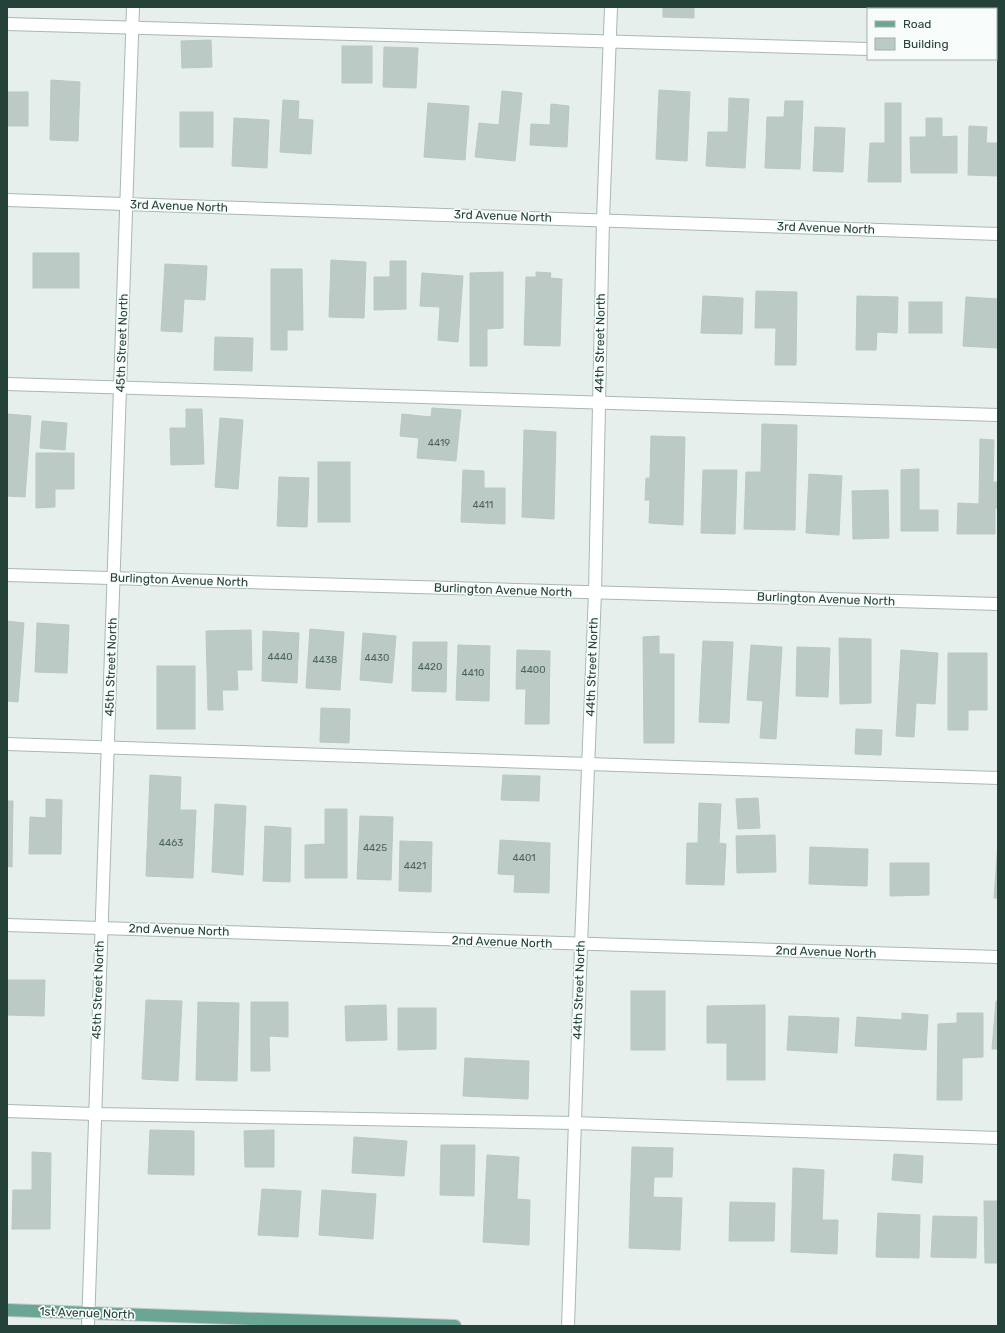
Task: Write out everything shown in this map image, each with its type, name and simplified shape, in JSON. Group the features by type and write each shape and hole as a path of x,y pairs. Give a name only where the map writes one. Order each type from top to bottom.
{"main road":[{"name":"1st Avenue North","path":"7,1310 455,1326"}],"street":[{"name":"45th Street North","path":"88,1326 100,928 121,388 133,7"},
{"name":"44th Street North","path":"568,1326 580,944 595,592 603,220 610,7"},
{"path":"7,24 867,49"},
{"name":"3rd Avenue North","path":"7,200 998,234"},
{"path":"7,384 998,415"},
{"name":"Burlington Avenue North","path":"7,575 998,604"},
{"path":"7,744 998,778"},
{"name":"2nd Avenue North","path":"7,925 998,957"},
{"path":"7,1111 575,1123 998,1138"}],"building":[{"path":"663,7 694,7 694,18 663,17"},
{"path":"211,40 212,67 182,68 181,41"},
{"path":"342,46 372,46 372,83 342,83"},
{"path":"384,47 418,48 416,88 383,87"},
{"path":"51,80 80,82 78,141 50,140"},
{"path":"659,90 690,92 687,161 656,159"},
{"path":"502,91 522,93 515,161 475,157 479,123 499,125"},
{"path":"7,92 28,92 28,126 7,126"},
{"path":"729,98 749,99 745,168 706,166 708,132 728,132"},
{"path":"283,100 299,101 298,119 313,120 311,154 280,152"},
{"path":"785,101 803,101 800,169 765,168 767,117 784,117"},
{"path":"428,103 469,106 465,160 424,157"},
{"path":"885,103 901,103 901,182 868,182 870,143 885,143"},
{"path":"551,104 569,106 567,147 530,145 531,124 550,125"},
{"path":"180,112 213,112 213,147 180,147"},
{"path":"234,118 269,120 267,168 232,166"},
{"path":"926,118 942,118 942,137 957,136 957,173 911,173 910,137 926,137"},
{"path":"969,126 987,127 986,143 998,143 998,176 968,175"},
{"path":"815,127 845,128 843,172 813,171"},
{"path":"33,253 79,253 79,288 33,288"},
{"path":"331,260 366,262 364,318 329,317"},
{"path":"390,261 406,261 406,309 374,310 374,277 390,277"},
{"path":"165,264 207,266 205,300 184,299 182,332 161,331"},
{"path":"271,269 302,269 303,330 287,330 287,350 271,350"},
{"path":"503,272 503,328 487,329 487,366 470,366 470,273"},
{"path":"536,272 551,273 550,278 562,279 560,346 524,345 526,277 536,277"},
{"path":"422,273 463,276 458,342 438,340 440,307 420,306"},
{"path":"756,291 797,292 796,365 775,365 776,328 755,328"},
{"path":"703,296 743,298 742,334 701,333"},
{"path":"857,296 898,297 897,333 877,332 876,350 856,350"},
{"path":"966,297 998,299 998,348 963,346"},
{"path":"909,302 942,302 942,333 909,333"},
{"path":"215,337 253,338 252,371 214,370"},
{"path":"432,408 461,410 456,461 417,458 419,438 400,436 402,414 431,417"},
{"path":"186,409 202,409 204,464 171,465 170,428 186,428"},
{"path":"7,414 31,416 25,497 7,496"},
{"path":"220,418 243,420 238,489 215,487"},
{"path":"42,421 67,423 65,450 40,448"},
{"path":"762,424 797,425 795,530 744,529 746,472 761,472"},
{"path":"524,430 556,432 554,519 522,517"},
{"path":"651,436 685,437 683,525 649,523 650,500 645,500 646,478 650,478"},
{"path":"980,439 994,440 993,482 998,482 998,508 995,508 995,534 957,534 958,503 979,504"},
{"path":"36,453 74,453 74,489 55,489 55,507 36,508"},
{"path":"318,462 350,462 350,522 318,522"},
{"path":"919,469 919,510 938,510 938,531 901,531 901,470"},
{"path":"463,470 484,471 484,488 505,488 505,524 461,522"},
{"path":"703,470 737,470 735,534 701,533"},
{"path":"809,474 842,476 839,535 806,533"},
{"path":"279,477 309,478 307,527 277,526"},
{"path":"888,490 889,538 853,539 852,491"},
{"path":"7,621 24,623 18,702 7,701"},
{"path":"37,623 69,625 67,673 35,672"},
{"path":"310,629 344,632 340,690 306,688"},
{"path":"251,630 252,670 237,670 238,690 222,690 223,710 208,710 206,631"},
{"path":"263,631 299,633 297,683 262,681"},
{"path":"363,633 396,636 392,683 360,680"},
{"path":"659,636 659,654 674,654 674,743 644,743 643,637"},
{"path":"839,638 871,639 871,703 840,704"},
{"path":"703,641 733,642 729,723 699,722"},
{"path":"413,642 447,642 446,692 412,691"},
{"path":"458,645 490,646 489,701 456,700"},
{"path":"751,645 782,647 776,739 760,738 763,701 747,700"},
{"path":"797,647 830,648 828,697 796,696"},
{"path":"517,650 550,651 549,724 525,724 526,689 516,689"},
{"path":"901,650 938,653 935,704 916,703 914,737 896,736"},
{"path":"948,653 987,653 987,710 968,710 968,730 948,730"},
{"path":"157,666 195,666 195,729 157,729"},
{"path":"321,708 350,709 349,743 320,742"},
{"path":"856,729 882,730 881,755 855,754"},
{"path":"150,775 181,777 180,810 196,810 193,878 146,876"},
{"path":"503,775 540,776 539,801 501,800"},
{"path":"758,798 760,828 738,829 736,799"},
{"path":"46,799 62,800 61,854 29,854 30,817 46,818"},
{"path":"7,801 13,801 12,867 7,866"},
{"path":"699,803 721,804 719,843 726,844 724,885 686,884 687,843 698,843"},
{"path":"215,804 246,806 243,875 212,872"},
{"path":"325,809 347,809 347,878 305,878 305,845 325,844"},
{"path":"360,816 393,817 391,880 357,879"},
{"path":"265,826 291,828 290,882 263,881"},
{"path":"775,835 776,872 737,873 736,836"},
{"path":"500,840 550,843 549,893 514,892 515,875 498,874"},
{"path":"400,841 432,842 431,892 399,891"},
{"path":"998,842 998,898 994,898"},
{"path":"810,847 868,849 867,886 809,884"},
{"path":"890,863 929,863 929,895 890,896"},
{"path":"7,980 45,980 44,1016 7,1015"},
{"path":"631,991 665,991 665,1050 631,1050"},
{"path":"146,1000 182,1001 178,1081 142,1079"},
{"path":"996,1001 998,1001 998,1049 992,1049"},
{"path":"198,1002 239,1003 237,1081 196,1080"},
{"path":"251,1002 288,1002 288,1037 269,1036 270,1071 251,1071"},
{"path":"386,1005 387,1040 346,1041 345,1006"},
{"path":"765,1005 765,1080 727,1080 727,1043 707,1043 707,1006"},
{"path":"398,1008 436,1008 436,1049 398,1050"},
{"path":"902,1013 928,1015 926,1050 855,1046 857,1017 902,1020"},
{"path":"957,1013 983,1013 983,1057 962,1058 962,1100 937,1100 938,1024 957,1023"},
{"path":"789,1016 839,1018 837,1053 787,1050"},
{"path":"465,1058 529,1061 528,1099 463,1096"},
{"path":"150,1130 194,1131 194,1175 148,1174"},
{"path":"274,1130 274,1167 245,1167 244,1131"},
{"path":"354,1137 407,1141 404,1176 352,1173"},
{"path":"441,1145 475,1145 474,1196 440,1195"},
{"path":"632,1147 673,1148 672,1177 654,1177 653,1197 682,1198 680,1250 629,1248"},
{"path":"32,1152 51,1153 50,1229 12,1229 13,1190 32,1190"},
{"path":"894,1154 923,1156 922,1183 892,1180"},
{"path":"487,1155 519,1157 517,1199 530,1200 529,1245 483,1242"},
{"path":"793,1168 824,1170 822,1220 838,1220 837,1254 791,1252"},
{"path":"262,1189 301,1191 298,1237 258,1235"},
{"path":"322,1190 376,1194 373,1239 319,1235"},
{"path":"984,1201 998,1201 998,1263 985,1263"},
{"path":"730,1202 775,1203 774,1241 729,1241"},
{"path":"878,1213 920,1215 919,1258 876,1257"},
{"path":"933,1216 977,1217 976,1258 931,1257"}]}
